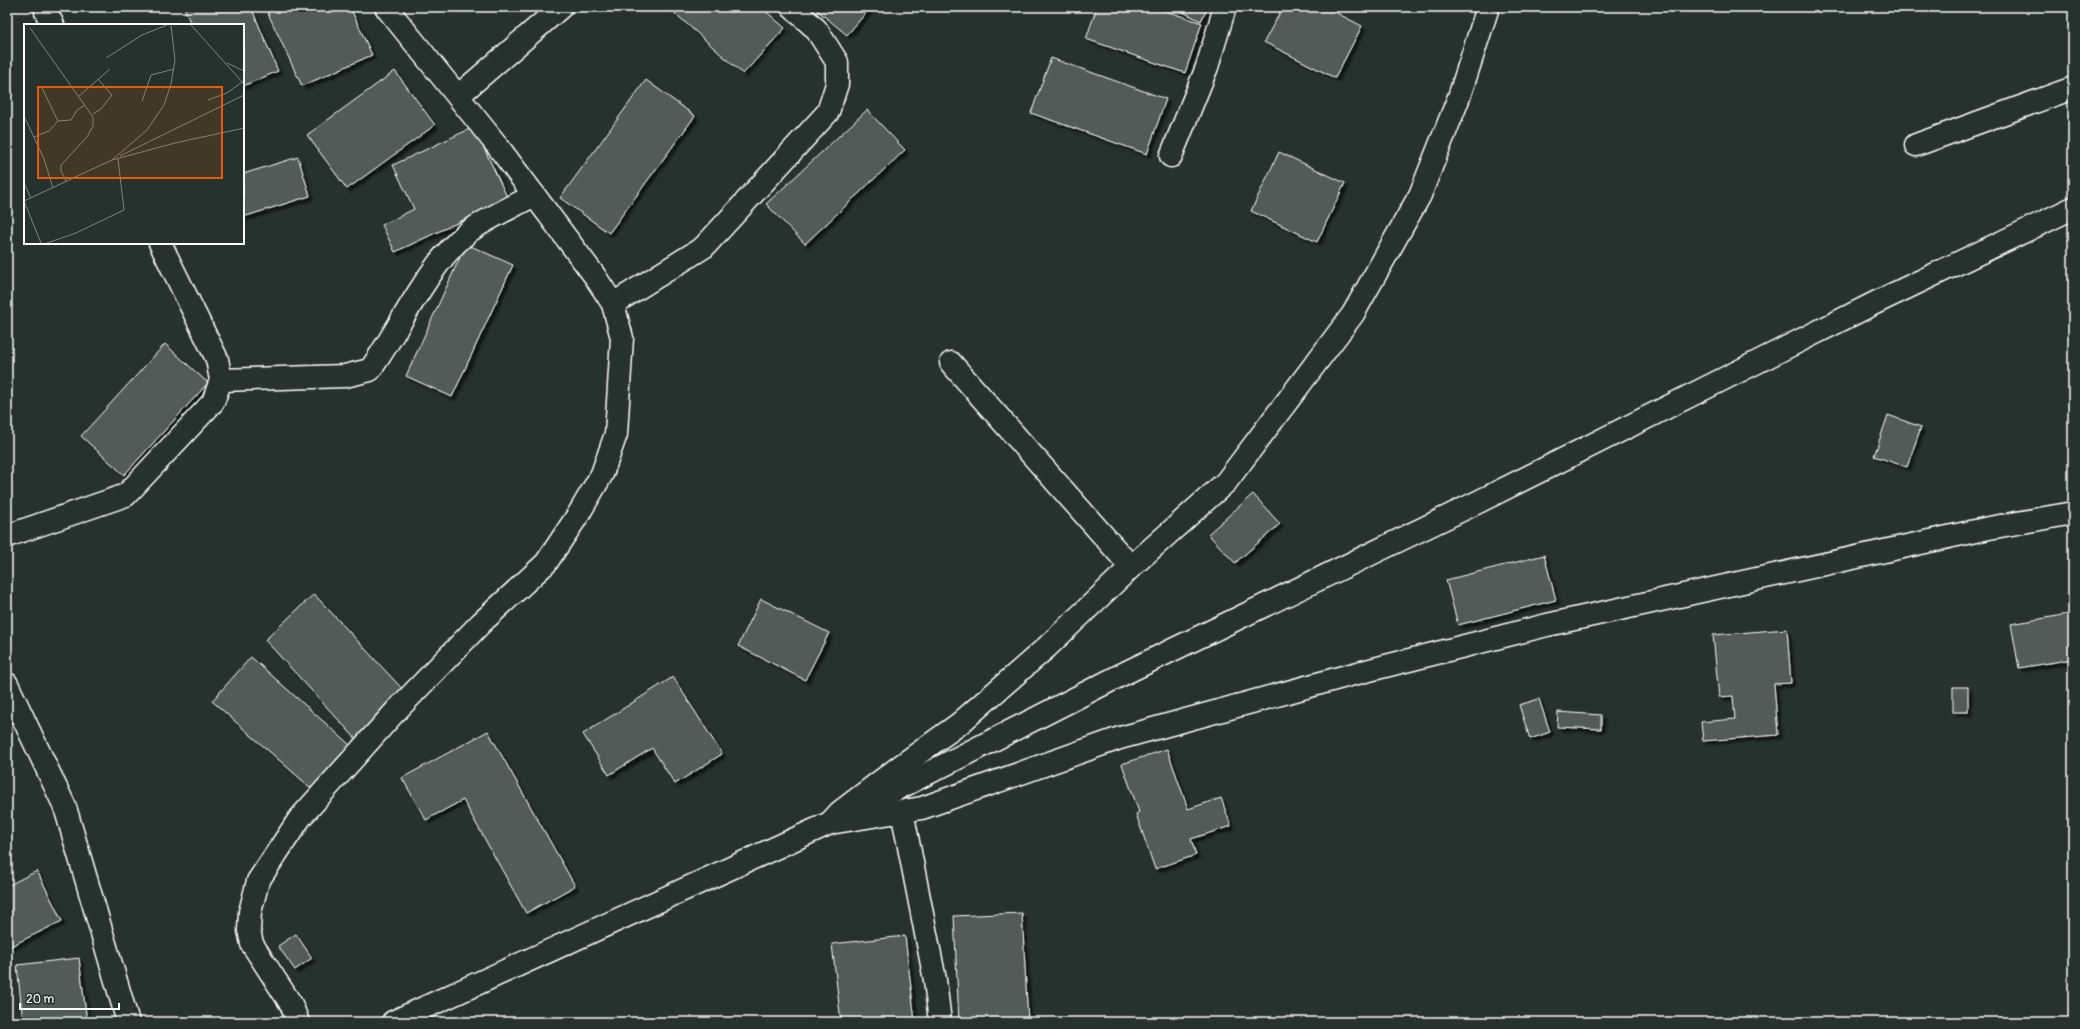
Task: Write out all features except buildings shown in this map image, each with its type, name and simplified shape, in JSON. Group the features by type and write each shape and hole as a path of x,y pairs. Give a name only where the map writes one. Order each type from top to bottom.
{"street":[{"path":"298,1022 291,1004 252,944 249,930 250,912 258,881 300,818 394,713 481,623 546,563 578,515 602,474 616,434 622,338 613,304 594,275 534,195 458,96 386,7"},
{"path":"458,96 561,7"},
{"path":"613,304 704,246 828,112 837,84 837,62 816,29 792,7"},
{"path":"1171,156 1207,67 1225,7"},
{"path":"830,823 840,812 959,724 1047,648 1131,567 1226,482 1353,314 1420,195 1459,98 1488,7"},
{"path":"1916,145 2073,88"},
{"path":"221,380 345,376 370,370 386,348 440,259 468,232 534,195"},
{"path":"392,1022 830,823 1125,673 1478,502 1877,302 2073,208"},
{"path":"7,536 126,495 213,402 221,380 217,359 160,244"},
{"path":"951,363 1131,567"},
{"path":"830,823 922,808 1120,738 1350,675 1547,626 1764,576 1989,528 2073,513"},
{"path":"7,684 65,807 128,1022"},
{"path":"902,811 935,980 940,1022"}]}
